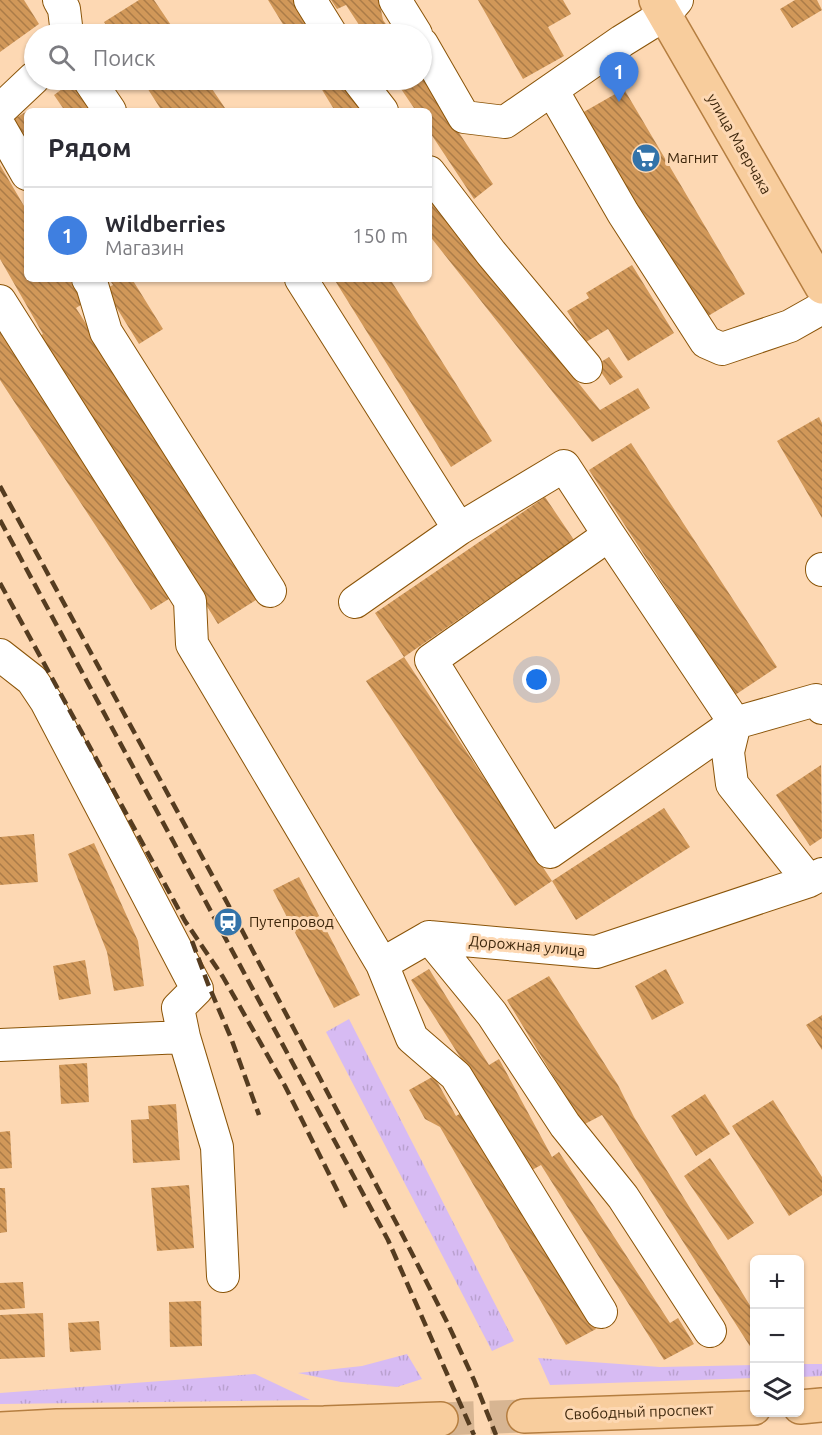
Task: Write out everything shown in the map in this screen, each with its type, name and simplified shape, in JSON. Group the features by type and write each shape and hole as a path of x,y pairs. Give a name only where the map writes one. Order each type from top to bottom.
{"main road":[{"name":"улица Маерчака","path":"666,5 822,287"},
{"path":"804,1407 822,1406"},
{"name":"Свободный проспект","path":"524,1416 750,1408"},
{"path":"0,1429 441,1419"}],"street":[{"path":"310,0 325,24"},
{"path":"395,0 410,24"},
{"path":"432,61 464,117 504,122 552,90 666,5"},
{"path":"0,110 24,87"},
{"path":"96,90 108,108"},
{"path":"366,90 380,108"},
{"path":"552,90 623,213 706,342 722,349 790,326 822,308"},
{"path":"0,127 24,169"},
{"path":"432,176 491,254 586,367"},
{"path":"90,282 106,332 270,591"},
{"path":"303,282 459,529"},
{"path":"0,301 190,601 192,644 382,964 412,1038 456,1076 601,1312"},
{"path":"355,602 459,529 564,466 735,723 728,752 732,784 815,878"},
{"path":"609,535 430,660 550,852 735,723 819,704"},
{"path":"0,655 32,680 46,701 197,989 178,1008 184,1037 217,1148 223,1276"},
{"name":"Дорожная улица","path":"429,937 596,952 815,878"},
{"path":"382,964 429,937 492,1014 565,1125 623,1197 710,1331"},
{"path":"0,1045 184,1037"}],"green space":[{"path":"349,1019 514,1341 492,1351 326,1032"},
{"path":"407,1354 422,1379 397,1387 341,1382 298,1373 362,1366"},
{"path":"538,1358 660,1367 750,1365 750,1378 550,1385"},
{"path":"804,1364 822,1364 822,1376 804,1377"},
{"path":"255,1374 310,1400 0,1404 0,1393"}],"building":[{"path":"0,0 24,0 39,24 24,24 24,35 0,52"},
{"path":"139,0 154,0 170,24 105,24 104,22"},
{"path":"268,0 295,0 310,24 283,24"},
{"path":"331,0 379,0 386,24 358,24 346,5 337,9"},
{"path":"478,0 563,0 571,14 548,27 564,56 523,79"},
{"path":"795,0 817,0 822,10 792,28 780,9"},
{"path":"624,89 745,294 703,319 582,113"},
{"path":"61,90 79,90 92,108 63,108 54,95"},
{"path":"148,90 213,90 225,108 160,108"},
{"path":"322,90 348,90 359,108 333,108"},
{"path":"402,90 431,90 493,184 474,199 432,136 432,108 414,108"},
{"path":"24,113 24,142 11,121"},
{"path":"0,165 24,206 24,282 71,282 84,303 76,308 259,598 218,624 38,337 43,334 0,259"},
{"path":"432,200 600,410 638,388 650,408 592,442 432,239"},
{"path":"632,265 674,333 628,361 608,329 586,342 567,311 589,298 586,293"},
{"path":"111,282 134,282 163,329 139,344 105,289 113,285"},
{"path":"336,282 392,282 492,441 451,467"},
{"path":"0,332 172,597 151,610 0,380"},
{"path":"609,357 623,377 610,385 596,365"},
{"path":"819,417 822,423 822,518 777,441"},
{"path":"631,443 777,667 735,695 589,470"},
{"path":"545,497 574,540 404,657 375,613"},
{"path":"404,657 552,881 515,906 366,681"},
{"path":"821,765 822,838 810,846 776,795"},
{"path":"664,808 690,847 576,920 552,881"},
{"path":"34,834 38,882 0,885 0,837"},
{"path":"94,843 138,941 144,986 114,991 107,952 68,854"},
{"path":"299,877 360,995 334,1008 273,890"},
{"path":"85,960 91,994 59,1000 53,966"},
{"path":"429,969 489,1065 499,1059 552,1157 559,1152 670,1323 678,1318 694,1344 664,1360 541,1165 532,1170 411,980"},
{"path":"666,969 684,1003 652,1020 635,986"},
{"path":"549,976 618,1085 634,1117 750,1306 750,1346 602,1115 583,1125 507,1000"},
{"path":"822,1015 822,1050 806,1025"},
{"path":"87,1063 89,1102 61,1104 59,1065"},
{"path":"434,1076 456,1116 470,1108 596,1329 566,1345 440,1127 425,1119 409,1090"},
{"path":"705,1094 730,1134 696,1156 671,1116"},
{"path":"773,1100 822,1177 822,1195 789,1216 732,1126"},
{"path":"176,1104 180,1160 133,1163 131,1120 149,1119 148,1106"},
{"path":"10,1131 12,1168 0,1169 0,1132"},
{"path":"710,1158 754,1223 728,1240 684,1176"},
{"path":"189,1185 194,1248 157,1251 151,1188"},
{"path":"0,1188 5,1188 7,1232 0,1233"},
{"path":"23,1282 25,1308 0,1310 0,1283"},
{"path":"201,1301 202,1346 170,1347 169,1302"},
{"path":"43,1313 45,1357 0,1359 0,1315"},
{"path":"99,1321 101,1350 70,1352 68,1323"}],"tunnel":[{"path":"441,1419 524,1416"}],"railway":[{"path":"0,486 236,919 400,1230 447,1322 496,1435"},
{"path":"0,520 388,1240 474,1435"},
{"path":"0,583 185,921 223,977 285,1086 348,1212"},
{"path":"192,941 259,1115"}],"place":[{"name":"Wildberries","path":"619,102"},
{"name":"Магнит","path":"646,158"},
{"name":"Путепровод","path":"228,922"}]}
